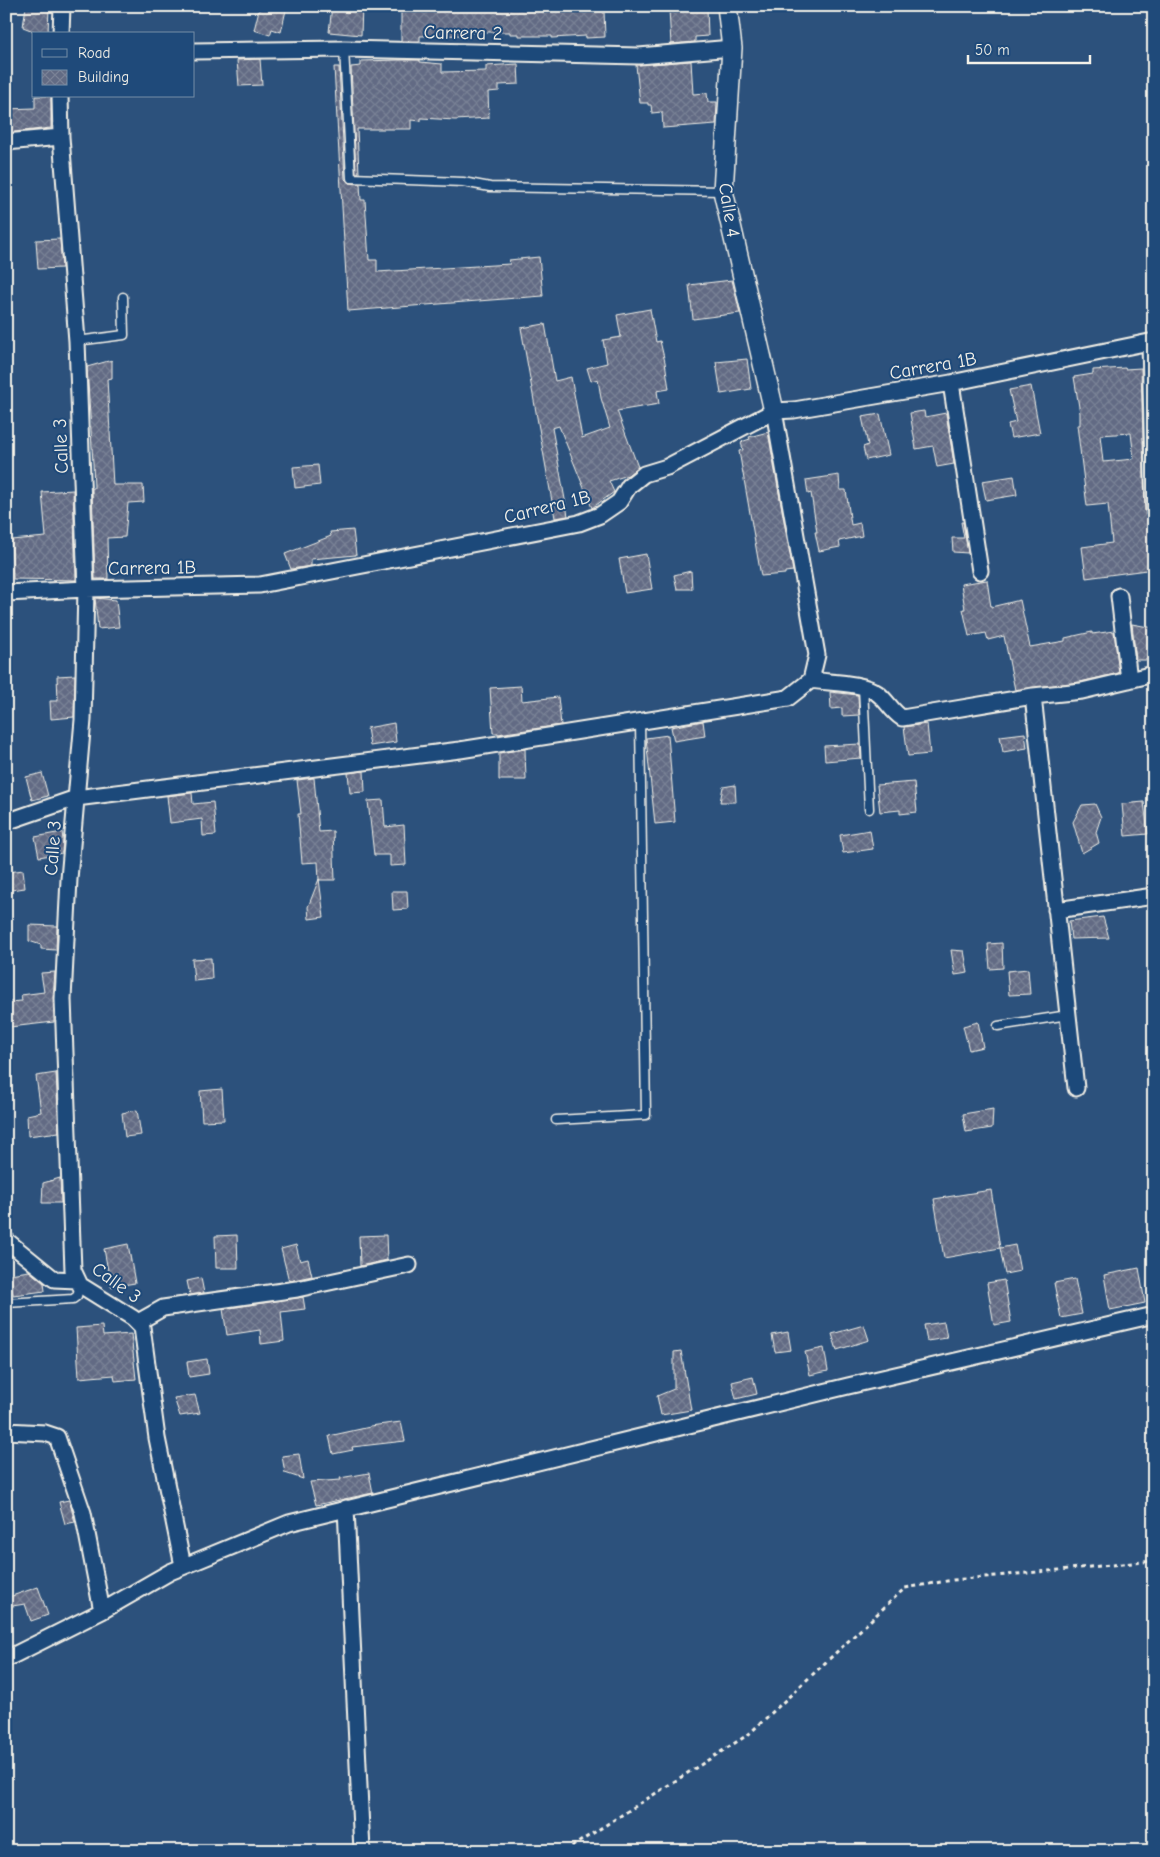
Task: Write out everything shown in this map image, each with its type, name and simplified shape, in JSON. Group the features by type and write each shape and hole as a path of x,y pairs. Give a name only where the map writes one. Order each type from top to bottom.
{"street":[{"path":"61,32 62,6"},
{"name":"Calle 4","path":"727,6 732,48 723,191 774,411"},
{"name":"Carrera 2","path":"195,51 344,49 639,56 732,48"},
{"name":"Calle 3","path":"60,98 61,137 77,340 86,588 84,720 76,798 63,999 73,1270 78,1282 138,1322 142,1327 157,1438 183,1566"},
{"path":"6,142 61,137"},
{"path":"1152,342 1154,510"},
{"name":"Carrera 1B","path":"6,593 86,588 260,585 579,522 600,515 618,502 629,486 644,474 667,467 774,411 794,410 951,383 1152,342"},
{"path":"951,383 980,571"},
{"path":"6,822 76,798 460,750 788,698 811,680 817,655 774,411"},
{"path":"1120,596 1129,680"},
{"path":"811,680 863,687 877,693 893,712 902,718 1033,696 1082,691 1154,674"},
{"path":"1033,696 1076,1088"},
{"path":"1056,910 1154,896"},
{"path":"6,1240 54,1278 78,1282"},
{"path":"138,1322 163,1308 297,1289 409,1264"},
{"path":"6,1659 183,1566 289,1523 848,1386 1154,1315"},
{"path":"6,1431 45,1433 57,1437 83,1513 102,1610"},
{"path":"346,1508 362,1851"}],"lane":[{"path":"344,49 351,178 463,182 490,187 723,191"},
{"path":"77,340 124,335 124,297"},
{"path":"863,687 869,809"},
{"path":"556,1120 646,1115 640,722"},
{"path":"998,1026 1068,1015"},
{"path":"6,1303 73,1299 77,1296 78,1282"}],"path":[{"path":"565,1851 749,1734 905,1588 953,1580 1154,1561"}],"building":[{"path":"26,6 49,6 48,32 36,32 23,27"},
{"path":"260,6 272,6 286,10 281,32 272,29 270,35 254,30"},
{"path":"332,6 362,6 361,35 329,32"},
{"path":"570,6 571,12 604,11 605,37 552,38 552,36 519,36 519,34 510,34 510,32 482,32 462,33 462,35 420,36 420,41 401,41 401,7"},
{"path":"707,7 708,36 695,37 695,42 671,44 669,9"},
{"path":"260,59 262,85 239,86 237,60"},
{"path":"420,60 420,62 442,64 442,72 486,71 486,66 518,64 519,84 499,85 499,91 488,92 489,118 455,120 421,118 421,121 411,120 411,129 357,129 359,173 356,173 351,67 361,66 361,61"},
{"path":"691,61 693,94 707,93 708,102 717,102 716,124 663,128 662,112 652,113 651,105 640,103 636,65"},
{"path":"334,67 339,67 345,179 349,183 360,184 361,200 365,200 369,260 377,260 377,272 510,264 509,260 539,257 543,296 348,311"},
{"path":"35,98 51,98 51,128 6,133 6,109 35,108"},
{"path":"60,239 62,268 38,269 36,240"},
{"path":"732,280 740,313 693,319 689,285"},
{"path":"650,309 656,342 660,341 665,362 669,389 657,391 659,404 617,411 638,467 628,475 609,481 614,492 592,508 559,426 552,428 568,516 555,518 521,328 545,324 555,381 571,377 582,438 610,428 601,398 598,379 591,381 587,368 607,363 603,340 621,337 617,315"},
{"path":"747,359 751,389 721,394 716,362"},
{"path":"112,360 112,378 107,379 113,485 143,485 144,502 128,503 125,537 107,538 108,579 95,579 92,488 94,488 87,367"},
{"path":"1141,368 1145,510 1146,515 1154,519 1154,569 1086,578 1082,547 1112,543 1108,504 1087,506 1077,425 1080,425 1080,413 1074,377 1093,374 1093,370","holes":["1131,433 1134,459 1103,462 1100,435"]},
{"path":"1031,386 1040,433 1011,438 1008,424 1016,422 1009,390"},
{"path":"924,411 925,417 946,413 954,464 937,467 933,446 916,449 910,413"},
{"path":"880,414 889,455 866,460 863,447 868,445 862,417"},
{"path":"768,432 793,571 785,572 785,574 761,576 739,451 743,450 741,442 750,439 749,437"},
{"path":"318,465 320,485 295,488 293,467"},
{"path":"839,475 840,490 846,490 851,525 860,523 862,536 839,541 840,547 819,551 811,493 808,494 806,480"},
{"path":"1014,476 1017,495 986,500 982,481"},
{"path":"73,490 76,580 13,579 11,540 46,537 42,492"},
{"path":"961,522 963,522 968,553 953,552 952,538 964,538"},
{"path":"353,530 356,555 311,559 311,566 291,569 285,554 331,536 330,532"},
{"path":"646,554 652,589 625,593 619,559"},
{"path":"691,571 692,589 677,589 674,575"},
{"path":"987,580 991,607 1020,600 1030,647 1065,641 1065,638 1092,632 1092,634 1114,631 1119,673 1080,682 1015,690 1004,636 988,640 986,633 969,636 963,609 965,609 961,584"},
{"path":"95,598 116,600 119,627 98,629"},
{"path":"1132,624 1154,628 1154,660 1136,660"},
{"path":"75,675 74,717 51,719 50,701 58,701 57,676"},
{"path":"521,686 522,701 558,697 561,725 498,734 493,733 490,688"},
{"path":"830,692 858,695 859,715 842,716 842,708 831,709"},
{"path":"703,721 705,736 674,741 671,727"},
{"path":"394,723 396,742 370,746 367,728"},
{"path":"927,724 930,754 908,756 904,727"},
{"path":"1025,733 1027,748 1003,752 1000,736"},
{"path":"668,735 675,822 655,824 646,738"},
{"path":"860,744 861,758 825,761 824,746"},
{"path":"525,749 526,780 499,780 499,753"},
{"path":"364,771 365,792 350,793 348,773"},
{"path":"42,773 48,796 32,800 26,777"},
{"path":"314,778 319,832 333,831 335,880 319,880 318,862 302,863 298,814 301,814 297,780"},
{"path":"914,782 917,812 900,814 900,810 880,812 877,785"},
{"path":"735,785 736,802 720,802 723,787"},
{"path":"192,793 193,804 213,802 216,835 203,836 202,819 170,823 167,796"},
{"path":"383,800 385,827 404,825 406,865 390,866 390,855 374,855 368,801"},
{"path":"1144,802 1148,834 1125,836 1122,804"},
{"path":"1095,804 1101,817 1096,832 1099,843 1082,853 1073,822 1082,805"},
{"path":"870,830 873,849 843,853 840,835"},
{"path":"62,832 62,853 39,857 35,837"},
{"path":"23,870 25,888 11,890 9,872"},
{"path":"319,879 324,917 309,919 308,907"},
{"path":"392,891 407,891 408,909 393,910"},
{"path":"1103,917 1109,938 1071,939 1069,921"},
{"path":"29,925 57,926 56,950 41,949 41,945 29,941"},
{"path":"1002,943 1003,968 990,969 988,944"},
{"path":"951,950 964,951 968,973 955,975"},
{"path":"211,958 212,979 194,981 192,959"},
{"path":"1028,969 1030,994 1009,995 1007,971"},
{"path":"55,972 54,1022 10,1027 7,1002 22,1001 21,995 44,992 41,973"},
{"path":"978,1022 983,1047 969,1050 963,1026"},
{"path":"56,1073 59,1132 28,1136 27,1115 41,1112 36,1076"},
{"path":"222,1089 224,1120 202,1121 200,1091"},
{"path":"993,1109 992,1128 966,1132 963,1114"},
{"path":"137,1110 141,1135 125,1137 122,1113"},
{"path":"60,1178 61,1203 42,1203 43,1183"},
{"path":"991,1190 1000,1248 944,1258 934,1199"},
{"path":"237,1235 238,1268 216,1268 215,1236"},
{"path":"386,1235 387,1260 360,1266 359,1236"},
{"path":"128,1244 135,1283 111,1287 104,1249"},
{"path":"296,1245 300,1261 308,1259 312,1276 289,1281 281,1249"},
{"path":"1015,1245 1020,1271 1005,1274 1000,1248"},
{"path":"1139,1268 1145,1303 1110,1310 1104,1275"},
{"path":"29,1271 44,1283 45,1291 13,1295 10,1274"},
{"path":"201,1278 204,1293 190,1295 187,1281"},
{"path":"1075,1279 1082,1314 1061,1318 1054,1283"},
{"path":"1004,1280 1011,1322 994,1325 987,1283"},
{"path":"303,1297 305,1309 281,1312 284,1341 261,1344 260,1330 227,1335 223,1309"},
{"path":"944,1322 947,1338 927,1341 924,1325"},
{"path":"864,1325 869,1340 837,1350 832,1334"},
{"path":"102,1326 103,1336 131,1334 136,1379 115,1381 114,1375 79,1378 76,1328"},
{"path":"788,1332 791,1350 775,1352 772,1335"},
{"path":"824,1348 828,1371 810,1375 805,1352"},
{"path":"681,1351 691,1410 661,1415 657,1396 674,1389 674,1352"},
{"path":"207,1359 209,1374 189,1377 187,1362"},
{"path":"753,1377 757,1394 736,1399 732,1382"},
{"path":"195,1395 200,1413 180,1416 174,1398"},
{"path":"401,1422 405,1441 352,1447 353,1450 333,1454 329,1436 370,1426"},
{"path":"299,1454 303,1479 285,1473 282,1456"},
{"path":"369,1473 373,1493 316,1505 310,1482 341,1480 340,1478"},
{"path":"69,1500 75,1522 65,1524 59,1502"},
{"path":"38,1587 48,1615 31,1621 25,1604 6,1607 6,1598"}]}
